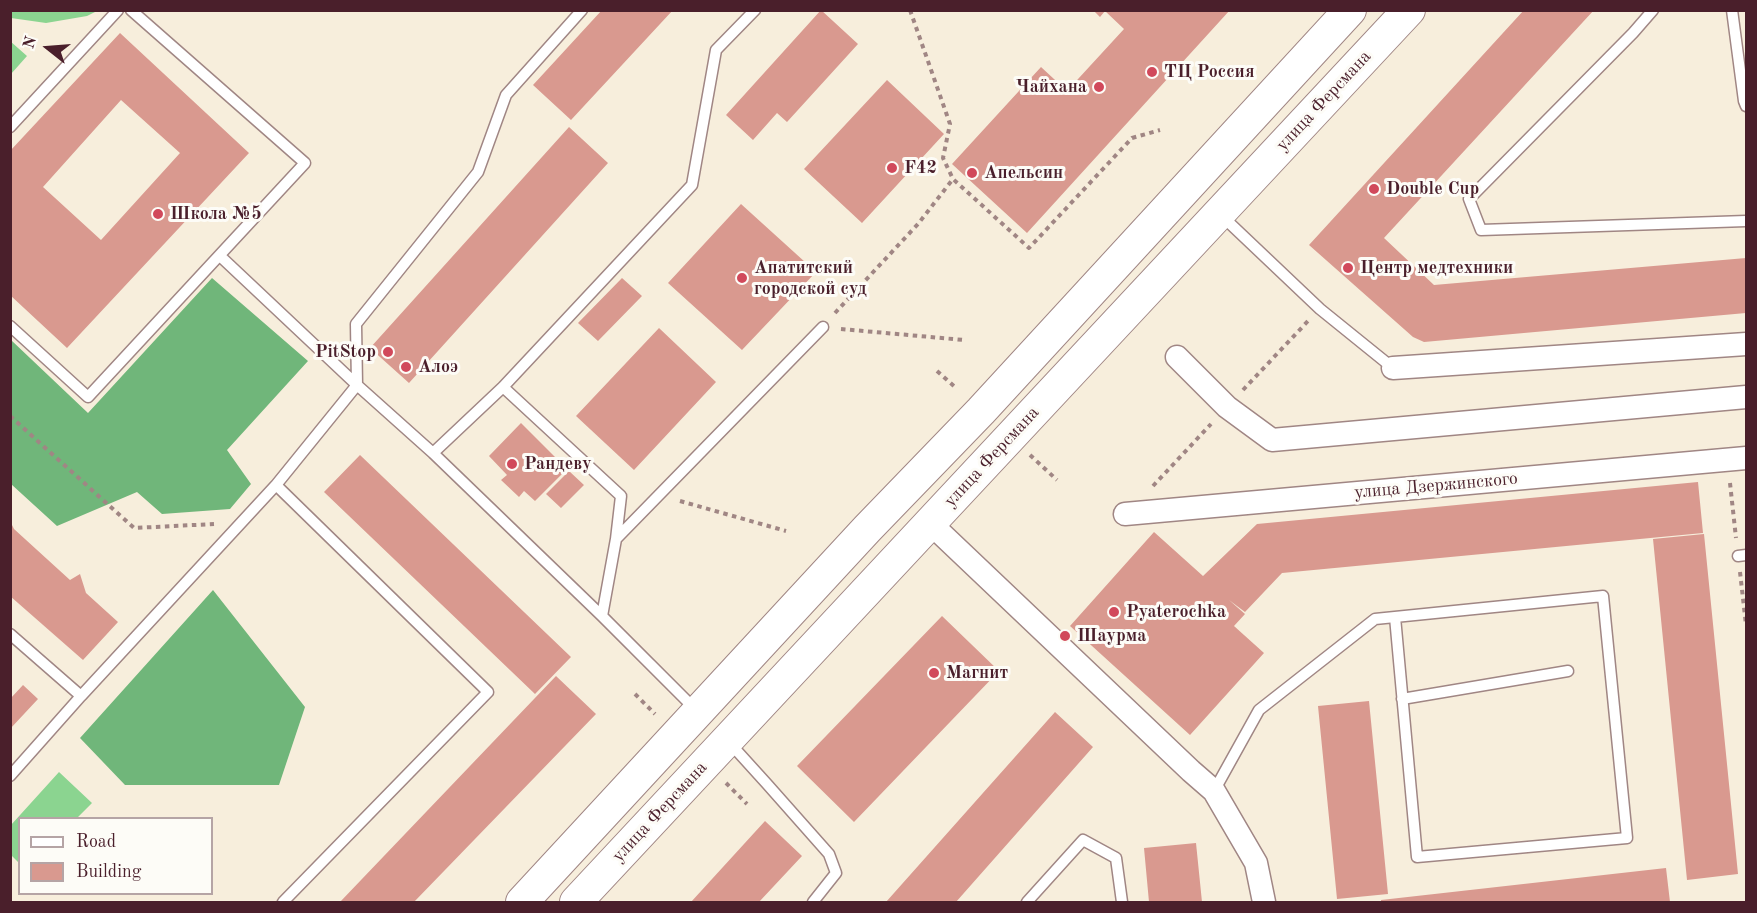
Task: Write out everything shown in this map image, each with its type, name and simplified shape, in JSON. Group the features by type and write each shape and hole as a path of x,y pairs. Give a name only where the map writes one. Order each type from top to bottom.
{"street":[{"path":"522,903 1350,10"},
{"name":"улица Ферсмана","path":"576,903 1409,10"},
{"path":"1393,368 1746,344"},
{"path":"1177,357 1227,407 1272,440 1746,397"},
{"name":"улица Дзержинского","path":"1125,514 1737,459"},
{"path":"930,523 1214,791 1256,863 1264,903"},
{"path":"699,712 727,741"}],"lane":[{"path":"10,127 118,10"},
{"path":"10,326 88,398 305,163 131,10"},
{"path":"10,776 276,485 357,386 356,324 478,172 506,95 582,10"},
{"path":"433,453 503,387 692,185 716,50 755,10"},
{"path":"1653,10 1468,199 1480,230 1746,221"},
{"path":"1732,10 1746,106"},
{"path":"1219,214 1320,309 1393,368"},
{"path":"220,256 357,386 433,453 699,712"},
{"path":"616,539 823,327"},
{"path":"503,387 621,496 602,616"},
{"path":"276,485 488,692 283,903"},
{"path":"1214,791 1259,710 1375,619 1603,596 1627,838 1418,857 1395,617"},
{"path":"10,634 81,696"},
{"path":"1402,699 1568,672"},
{"path":"727,741 829,854 836,873 813,903"},
{"path":"1027,903 1083,840 1116,858 1122,903"}],"path":[{"path":"910,10 950,124 943,158 953,179 1029,248 1132,138 1160,130"},
{"path":"823,327 918,224 953,179"},
{"path":"823,327 964,340"},
{"path":"937,371 954,386"},
{"path":"10,416 135,528 242,522"},
{"path":"1029,455 1057,480"},
{"path":"1737,459 1746,625"},
{"path":"659,495 786,531"},
{"path":"635,694 656,715"},
{"path":"726,783 747,804"}],"green space":[{"path":"10,11 97,11 87,16 46,23 11,18"},
{"path":"10,41 27,56 11,74 10,74"},
{"path":"212,278 308,361 227,450 251,484 230,509 162,514 137,492 57,526 11,484 11,340 88,413"},
{"path":"213,590 305,707 279,785 125,785 80,738"},
{"path":"59,772 92,803 78,817 18,817"},
{"path":"18,817 18,862 11,855 11,825"}],"building":[{"path":"602,10 673,10 571,120 533,85"},
{"path":"821,10 858,44 787,122 777,113 753,140 726,115"},
{"path":"1093,10 1230,10 1027,233 952,164 1041,67 1067,91 1124,29 1105,11 1100,17"},
{"path":"1524,10 1594,10 1384,238 1434,285 1746,258 1746,313 1424,342 1413,337 1309,245"},
{"name":"Школа №5","path":"120,33 249,153 67,348 10,295 10,151","holes":["121,100 180,153 101,240 43,187"]},
{"path":"887,80 944,134 862,223 804,169"},
{"path":"569,127 608,163 409,383 370,348"},
{"name":"Апатитский городской суд","path":"741,204 816,272 742,350 668,283"},
{"path":"622,278 642,296 598,341 578,323"},
{"path":"659,328 716,382 634,470 576,416"},
{"path":"521,423 567,469 535,501 524,491 519,497 501,480 507,475 489,456"},
{"path":"360,455 571,657 535,694 324,492"},
{"name":"Рандеву","path":"569,471 584,485 561,508 546,494"},
{"path":"1698,482 1703,533 1282,573 1245,612 1229,600 1245,614 1234,626 1264,653 1190,735 1070,626 1154,532 1203,576 1257,524"},
{"path":"10,521 14,529 70,580 80,574 86,593 118,622 83,660 10,596"},
{"path":"1704,534 1738,874 1687,880 1653,539"},
{"path":"942,616 999,671 854,822 797,766"},
{"path":"556,676 596,714 414,902 340,902"},
{"path":"23,685 38,699 10,729 10,699"},
{"path":"1369,701 1388,894 1337,899 1318,706"},
{"path":"1055,712 1093,747 956,902 886,902"},
{"path":"765,821 802,856 759,902 691,902"},
{"path":"1196,843 1202,902 1149,902 1144,848"},
{"path":"1666,868 1670,902 1381,902 1381,900"}],"place":[{"name":"ТЦ Россия","path":"1152,72"},
{"name":"Чайхана","path":"1099,87"},
{"name":"F42","path":"892,168"},
{"name":"Апельсин","path":"972,173"},
{"name":"Double Cup","path":"1374,189"},
{"name":"Школа №5","path":"158,214"},
{"name":"Центр медтехники","path":"1348,268"},
{"name":"Апатитский городской суд","path":"742,278"},
{"name":"PitStop","path":"388,352"},
{"name":"Алоэ","path":"406,367"},
{"name":"Рандеву","path":"512,464"},
{"name":"Pyaterochka","path":"1114,612"},
{"name":"Шаурма","path":"1065,636"},
{"name":"Магнит","path":"934,673"}]}
